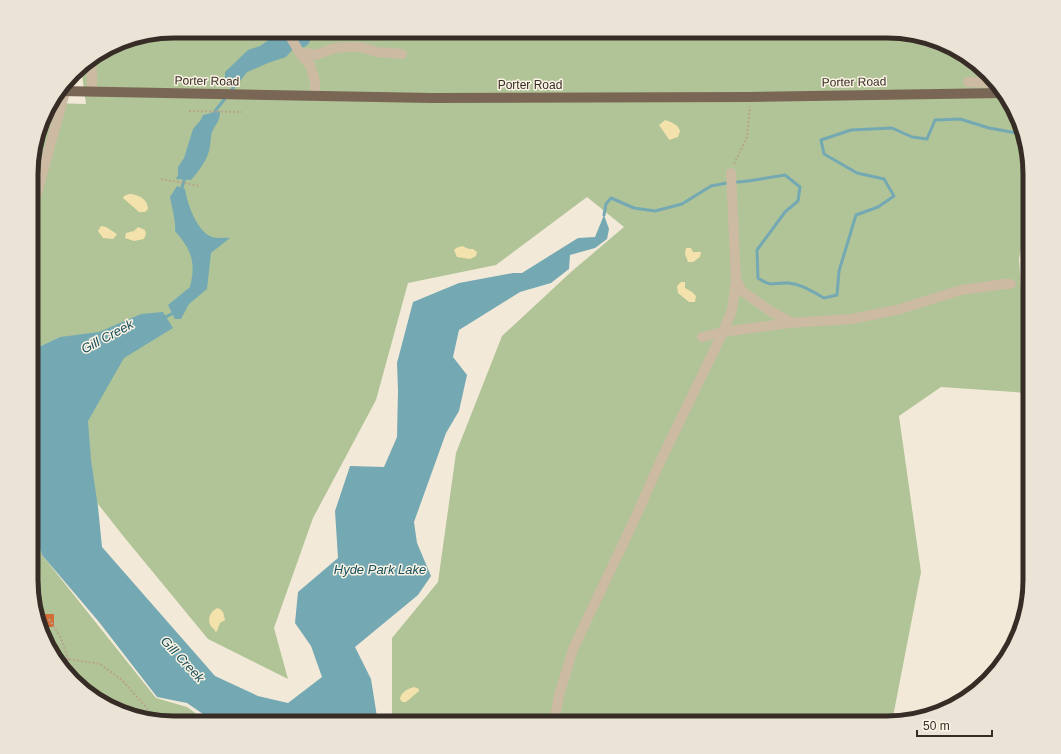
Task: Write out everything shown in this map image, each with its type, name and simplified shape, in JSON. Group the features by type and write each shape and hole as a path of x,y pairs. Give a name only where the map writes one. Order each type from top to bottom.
{"main road":[{"name":"Porter Road","path":"66,91 432,98 749,96 995,92"}],"street":[{"path":"291,38 301,55 310,65 315,81 315,96"},
{"path":"301,55 308,53 315,55 335,48 350,47 360,47 378,52 402,54"},
{"path":"91,66 92,92"},
{"path":"968,82 988,83"},
{"path":"38,187 60,101"},
{"path":"555,716 559,695 573,649 732,310 736,280 731,187 732,173"},
{"path":"736,280 742,291 770,311 787,320 789,323"},
{"path":"702,336 789,323 851,319 897,310 961,290 1012,284"}],"path":[{"path":"732,173 734,161 747,137 750,111 749,96"},
{"path":"189,111 242,112"},
{"path":"161,180 200,186"},
{"path":"49,618 61,638 68,660 67,664"},
{"path":"64,660 100,664 122,680 152,714"}],"green space":[{"path":"174,38 896,38 939,48 970,66 989,84 1000,98 1009,114 1016,130 1023,165 1023,240 1019,259 1023,319 1023,393 941,387 899,416 921,572 893,716 392,716 392,638 438,582 456,453 502,336 571,272 624,227 587,197 496,265 408,283 376,400 313,518 274,628 288,679 208,639 72,471 60,337 38,347 39,156 45,130 58,103 86,104 82,75 98,61 122,48 156,39"},
{"path":"38,541 42,555 156,698 187,707 199,716 165,716 130,709 114,702 91,688 66,663 48,632 39,598"}],"sand":[{"path":"665,120 678,127 680,131 678,137 669,140 659,125"},
{"path":"129,194 142,198 148,205 148,209 145,212 139,212 123,198"},
{"path":"101,226 106,227 117,234 113,239 103,238 98,231"},
{"path":"138,227 145,230 146,234 144,239 134,241 125,238 126,233 134,231"},
{"path":"462,246 473,249 477,252 476,256 470,259 457,257 454,250"},
{"path":"686,248 691,248 693,252 701,252 700,257 693,262 688,262 685,254"},
{"path":"681,282 685,282 685,288 696,296 695,302 689,302 678,293 677,286"},
{"path":"217,608 223,612 225,620 220,623 217,631 215,632 210,625 209,619 214,610"},
{"path":"414,687 419,689 419,691 406,702 402,702 400,699 403,693"}],"water":[{"path":"274,38 312,38 309,43 304,47 293,49 286,57 243,74 237,82 221,83 225,77 225,72 248,50 260,46"},
{"path":"220,111 219,120 212,132 209,151 203,164 191,180 176,179 178,175 178,167 184,158 193,129 203,115"},
{"path":"177,186 185,189 190,209 197,223 207,234 216,238 230,238 211,253 207,289 189,304 181,319 175,319 168,305 190,287 193,271 189,251 175,231 170,197"},
{"name":"Hyde Park Lake","path":"604,215 609,229 607,239 595,248 570,255 569,269 551,283 520,292 459,330 453,357 467,375 459,411 446,433 414,522 417,543 431,576 418,595 355,647 371,679 377,716 206,716 187,703 157,697 99,622 42,555 38,542 38,347 60,337 99,332 141,314 163,312 173,328 124,358 88,421 91,460 102,547 215,676 258,696 288,703 322,677 311,646 295,623 298,592 338,558 335,511 350,466 384,467 397,437 397,363 413,302 459,283 513,273 522,273 578,238 595,237"}],"building":[{"path":"54,614 54,627 47,627 43,615"}],"waterway":[{"name":"Gill Creek","path":"230,92 245,72"},
{"name":"Gill Creek","path":"212,115 227,96"},
{"path":"604,215 606,204 611,198 634,208 655,211 682,204 711,186 785,175 800,187 798,201 785,212 757,250 758,278 770,284 788,283 798,285 824,298 837,295 839,271 856,215 878,207 894,196 884,179 857,173 824,154 821,140 851,130 892,128 912,137 927,139 935,120 960,119 989,128 1017,133"},
{"name":"Gill Creek","path":"181,191 185,177"},
{"name":"Gill Creek","path":"164,318 175,312"}]}
